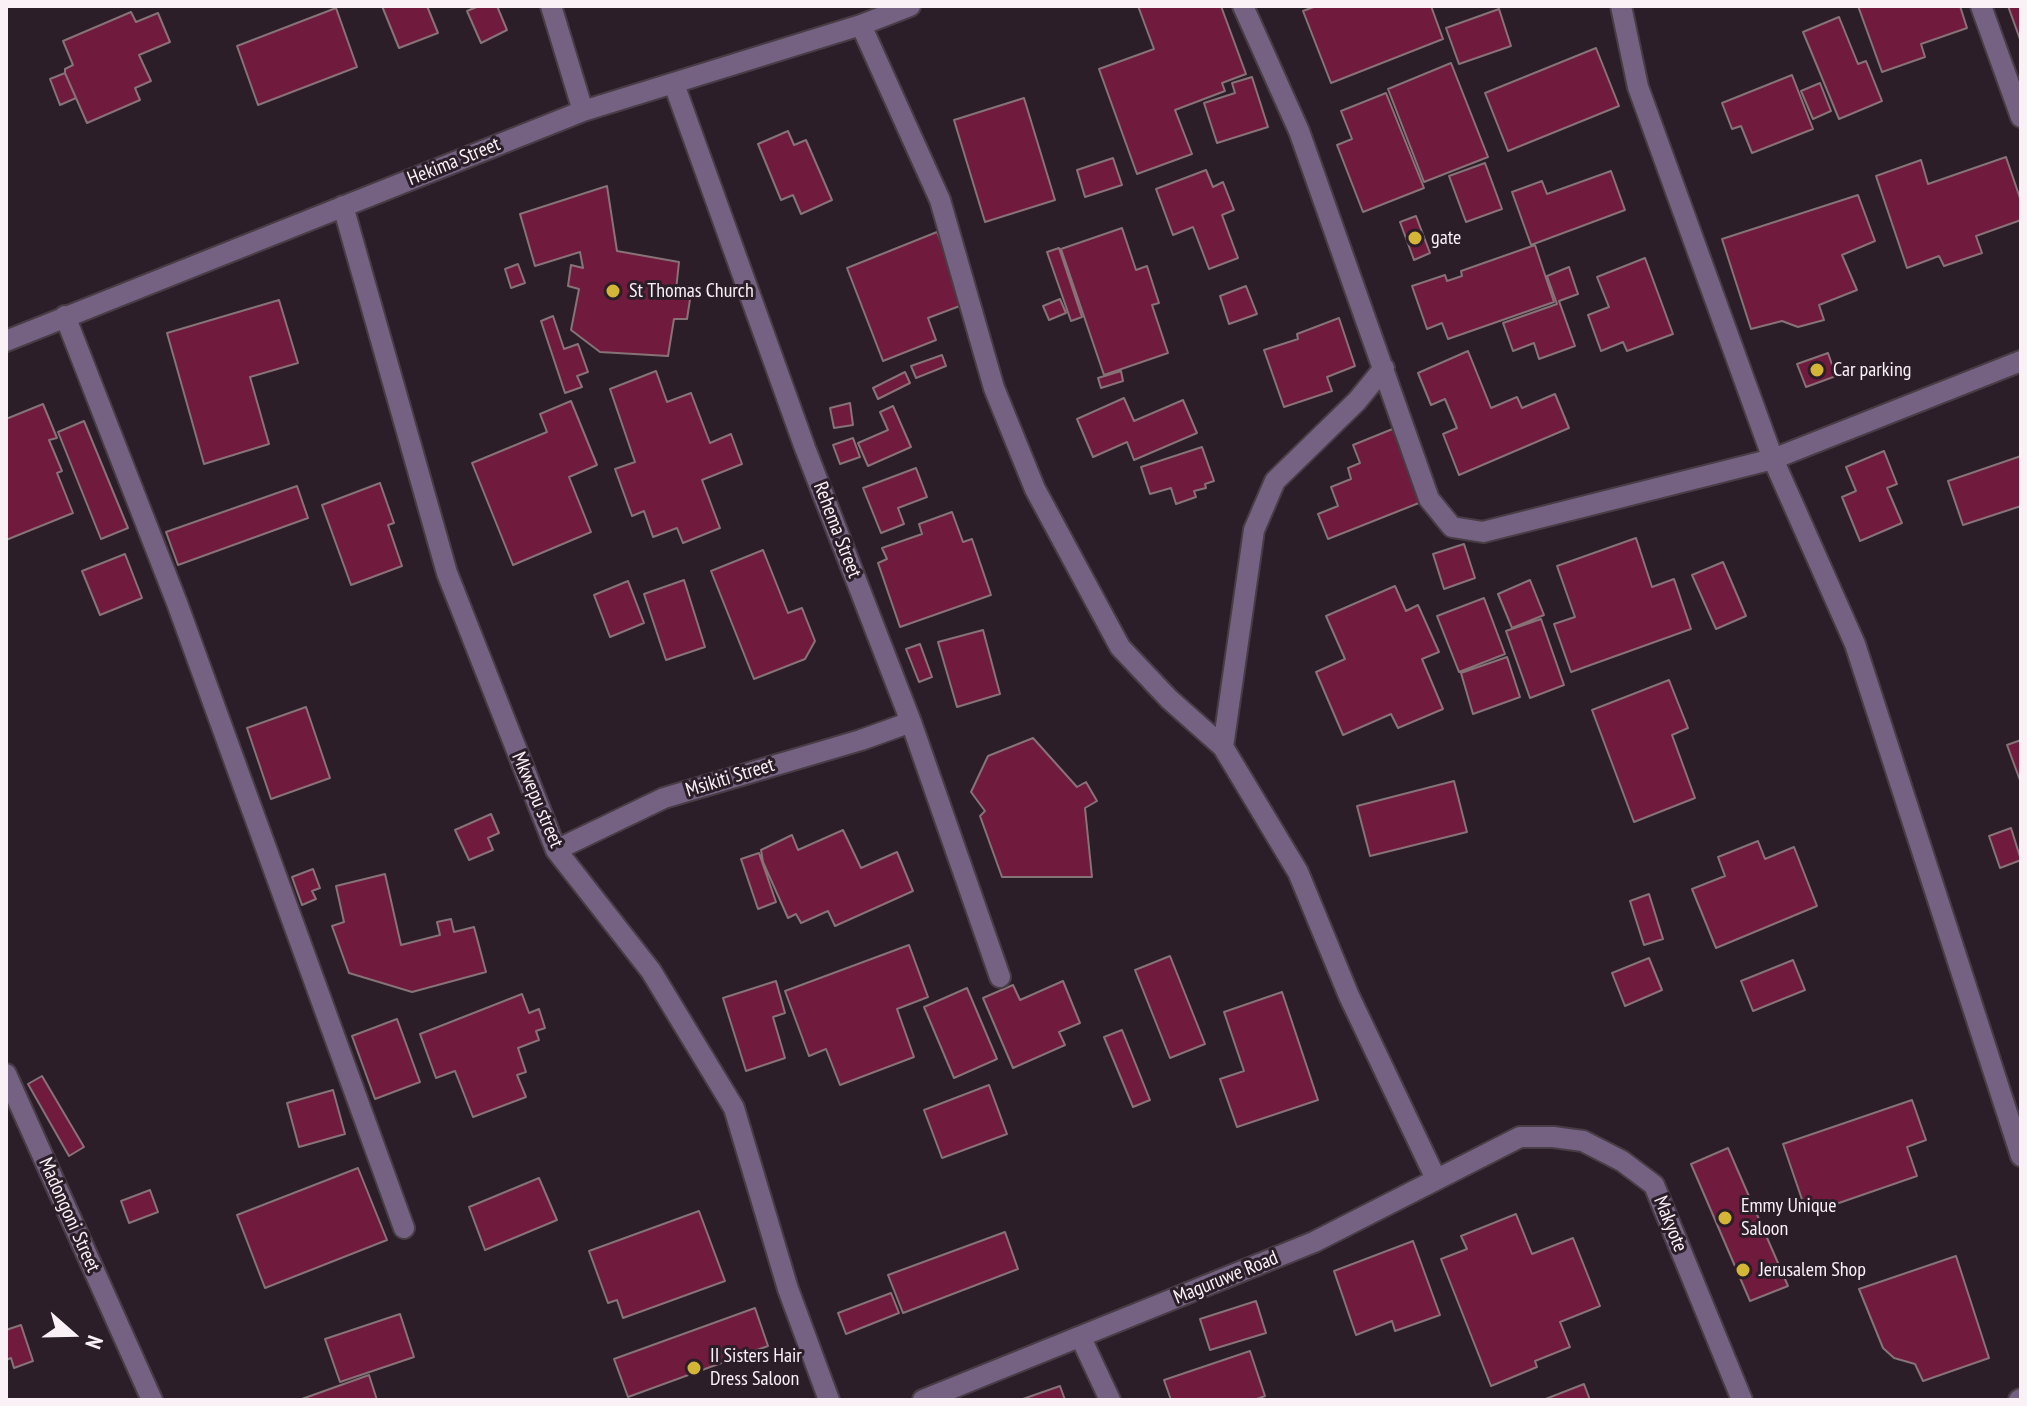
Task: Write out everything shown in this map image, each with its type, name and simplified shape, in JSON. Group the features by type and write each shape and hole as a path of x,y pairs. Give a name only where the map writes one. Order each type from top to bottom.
{"street":[{"path":"551,6 583,111"},
{"name":"Hekima Street","path":"6,341 583,111 861,25 910,6"},
{"path":"1243,6 1299,131 1429,499 1452,527 1483,532 1773,459 2021,361"},
{"path":"1621,6 1638,87 1773,459 1855,644 2021,1156"},
{"path":"1981,6 2021,117"},
{"path":"861,25 940,200 994,388 1035,489 1120,647 1169,699 1223,747 1298,872 1349,996 1436,1179"},
{"name":"Rehema Street","path":"674,84 805,448 911,722 1000,977"},
{"name":"Mkwepu street","path":"343,206 447,573 556,850 651,971 734,1108 788,1289 829,1400"},
{"path":"65,316 177,603 404,1228"},
{"path":"1223,747 1254,530 1275,481 1357,401 1384,368"},
{"name":"Msikiti Street","path":"556,850 664,798 861,740 911,722"},
{"name":"Madongoni Street","path":"6,1074 152,1400"},
{"name":"Maguruwe Road","path":"923,1400 1314,1242 1520,1137"},
{"name":"Makyote","path":"1520,1137 1583,1141 1622,1161 1654,1185 1742,1400"},
{"path":"1081,1338 1110,1400"}],"building":[{"path":"382,6 427,6 438,33 399,48"},
{"path":"479,6 497,6 507,30 481,43 467,11"},
{"path":"1138,6 1221,6 1246,74 1222,83 1225,91 1175,110 1192,154 1137,174 1099,69 1154,49"},
{"path":"1316,6 1431,6 1443,39 1331,83 1303,11"},
{"path":"1858,6 1960,6 1967,28 1921,44 1925,57 1882,72"},
{"path":"2008,6 2021,6 2021,42"},
{"path":"336,8 357,67 258,105 237,46"},
{"path":"1499,9 1511,46 1459,64 1446,28"},
{"path":"131,12 136,22 158,13 170,42 139,55 151,81 135,88 140,100 87,123 65,73 65,69 73,65 63,41"},
{"path":"1839,17 1858,64 1866,61 1882,101 1839,119 1803,32"},
{"path":"1596,48 1619,106 1508,151 1485,93"},
{"path":"1451,63 1488,157 1424,182 1388,89"},
{"path":"65,73 76,98 60,105 50,79"},
{"path":"1792,75 1813,129 1752,153 1741,126 1732,129 1722,103"},
{"path":"1252,77 1268,127 1217,143 1204,103 1235,93 1232,83"},
{"path":"1820,83 1831,111 1813,119 1801,91"},
{"path":"1386,93 1424,188 1363,212 1337,145 1352,139 1341,111"},
{"path":"1024,98 1055,200 985,222 954,120"},
{"path":"788,131 794,145 806,140 832,200 801,214 793,195 781,200 758,144"},
{"path":"2006,157 2021,201 2021,220 1976,236 1982,253 1944,266 1939,256 1907,268 1876,176 1921,160 1928,184"},
{"path":"1113,158 1122,185 1085,197 1077,170"},
{"path":"1485,163 1502,209 1466,222 1449,176"},
{"path":"1206,170 1213,187 1223,182 1234,210 1222,215 1238,258 1209,269 1193,227 1173,235 1156,189"},
{"path":"1611,171 1625,210 1531,245 1512,192 1542,181 1547,194"},
{"path":"607,186 617,251 679,262 676,290 691,293 687,319 674,319 668,356 600,352 571,330 579,289 568,286 571,265 583,268 580,252 535,266 520,214"},
{"path":"1858,195 1875,241 1842,255 1857,290 1819,305 1824,320 1798,327 1782,321 1751,329 1722,239"},
{"name":"gate","path":"1416,216 1430,253 1414,260 1400,222"},
{"path":"1122,228 1136,270 1147,266 1159,303 1152,305 1168,353 1104,375 1061,249"},
{"path":"937,232 965,304 928,318 936,340 883,361 847,268"},
{"path":"1535,245 1554,302 1448,339 1442,323 1427,329 1412,286 1445,275 1447,281 1462,276 1461,271"},
{"path":"1059,248 1082,317 1071,321 1047,252"},
{"path":"1645,258 1673,334 1627,351 1623,342 1601,351 1588,315 1609,307 1597,277"},
{"path":"518,264 525,283 511,288 505,269"},
{"path":"1569,267 1578,294 1559,301 1575,346 1539,359 1534,343 1513,351 1503,323 1557,304 1547,276"},
{"path":"1246,286 1257,314 1229,324 1220,296"},
{"path":"1060,299 1066,313 1049,320 1043,306"},
{"path":"279,300 298,363 250,377 269,444 204,464 167,333"},
{"path":"553,316 564,349 578,344 588,372 577,376 582,387 565,393 541,321"},
{"path":"1339,318 1355,366 1327,377 1332,391 1284,407 1264,350 1298,339 1297,334"},
{"path":"1468,351 1491,408 1517,397 1522,408 1555,394 1569,428 1459,475 1443,434 1457,428 1445,399 1431,405 1418,373"},
{"name":"Car parking","path":"1828,353 1836,376 1806,387 1797,364"},
{"path":"942,355 946,366 916,378 911,366"},
{"path":"656,371 667,402 691,393 710,443 731,434 742,464 702,480 720,528 683,543 677,528 653,537 644,511 632,516 615,469 635,462 610,389"},
{"path":"1121,371 1123,381 1101,388 1098,378"},
{"path":"905,372 910,383 878,399 873,388"},
{"path":"1124,398 1134,421 1183,400 1197,433 1134,460 1127,442 1093,457 1077,419"},
{"path":"571,401 597,465 569,477 591,532 513,565 472,463 547,432 540,414"},
{"path":"850,403 853,425 834,428 830,408"},
{"path":"43,404 57,438 49,440 62,471 57,473 73,513 6,540 6,419"},
{"path":"893,406 911,447 868,466 858,443 888,430 880,412"},
{"path":"84,421 128,528 101,539 58,432"},
{"path":"1395,428 1424,501 1328,539 1318,514 1338,506 1331,487 1351,479 1348,468 1360,463 1353,445"},
{"path":"853,438 860,457 840,464 833,445"},
{"path":"1202,447 1214,481 1205,484 1206,488 1194,491 1196,497 1176,504 1171,488 1150,494 1141,467"},
{"path":"1884,451 1897,484 1887,488 1902,523 1860,541 1842,497 1856,491 1846,467"},
{"path":"2021,456 2021,506 1963,525 1948,481"},
{"path":"916,468 927,497 898,508 904,524 881,533 863,488"},
{"path":"380,483 394,523 388,525 402,566 351,585 322,505"},
{"path":"297,486 308,518 178,565 166,532"},
{"path":"952,512 963,542 972,539 991,595 900,627 878,563 887,559 882,548 922,534 919,524"},
{"path":"1636,538 1652,587 1674,579 1691,629 1571,672 1554,624 1575,617 1557,566"},
{"path":"1464,544 1475,578 1444,589 1433,554"},
{"path":"763,550 788,613 802,608 815,641 805,659 754,679 711,571"},
{"path":"125,554 142,598 100,615 82,571"},
{"path":"1723,562 1746,616 1716,629 1692,575"},
{"path":"684,580 705,647 666,660 644,594"},
{"path":"1530,580 1544,615 1512,628 1498,594"},
{"path":"628,581 644,623 610,637 594,595"},
{"path":"1395,586 1406,611 1418,605 1439,652 1422,659 1443,709 1398,728 1391,714 1343,735 1316,672 1345,659 1326,616"},
{"path":"1484,598 1505,654 1459,672 1437,616"},
{"path":"1541,619 1564,685 1530,698 1506,631"},
{"path":"983,630 1000,694 957,707 938,642"},
{"path":"920,644 932,677 919,682 906,649"},
{"path":"1507,657 1520,697 1473,714 1461,673"},
{"path":"1669,680 1688,728 1672,735 1695,798 1634,822 1592,710"},
{"path":"306,707 330,778 271,799 247,728"},
{"path":"1033,738 1077,787 1086,782 1097,801 1085,808 1092,877 1002,877 980,816 985,811 971,792 988,756"},
{"path":"2021,740 2021,783 2007,745"},
{"path":"1454,781 1467,832 1370,856 1357,806"},
{"path":"491,814 499,833 488,838 493,850 469,860 455,830"},
{"path":"2011,828 2021,860 2000,868 1989,836"},
{"path":"843,830 861,868 897,852 913,891 835,926 828,911 801,923 796,914 788,918 763,862 761,850 792,835 798,850"},
{"path":"1758,841 1765,859 1794,847 1817,906 1716,948 1692,889 1725,876 1718,857"},
{"path":"759,853 776,902 758,909 741,859"},
{"path":"313,869 320,888 312,891 316,899 302,905 292,877"},
{"path":"385,874 401,945 440,935 437,922 451,919 454,932 474,927 486,972 412,992 349,973 332,926 344,922 336,886"},
{"path":"1649,894 1663,939 1644,945 1630,901"},
{"path":"909,945 928,997 897,1009 914,1057 840,1085 826,1049 809,1056 785,991"},
{"path":"1170,956 1205,1044 1170,1058 1135,970"},
{"path":"1649,958 1662,990 1625,1006 1612,973"},
{"path":"1793,960 1805,990 1753,1011 1741,981"},
{"path":"776,981 785,1013 773,1017 785,1058 746,1071 723,998"},
{"path":"1063,981 1080,1023 1059,1032 1065,1045 1013,1068 983,998 1013,985 1020,1000"},
{"path":"967,988 997,1059 954,1078 924,1007"},
{"path":"1282,992 1318,1100 1237,1127 1220,1079 1244,1071 1224,1012"},
{"path":"522,994 529,1013 539,1009 545,1028 536,1031 539,1040 518,1048 526,1072 517,1075 526,1097 473,1117 455,1071 436,1078 420,1034"},
{"path":"397,1019 420,1082 375,1099 352,1036"},
{"path":"1122,1030 1150,1100 1133,1107 1104,1037"},
{"path":"42,1076 84,1147 69,1156 28,1084"},
{"path":"989,1085 1007,1134 942,1158 924,1110"},
{"path":"333,1090 345,1134 299,1147 287,1103"},
{"path":"1912,1100 1926,1140 1907,1147 1917,1176 1807,1214 1783,1144"},
{"path":"1728,1148 1788,1286 1750,1301 1691,1164"},
{"path":"358,1168 387,1240 265,1288 237,1215"},
{"path":"539,1178 557,1220 485,1250 469,1207"},
{"path":"150,1190 158,1212 129,1223 121,1201"},
{"path":"699,1211 725,1281 623,1318 617,1300 608,1303 589,1251"},
{"path":"1516,1214 1532,1254 1573,1238 1600,1306 1560,1322 1570,1347 1535,1361 1537,1367 1491,1386 1441,1259 1467,1249 1461,1236"},
{"path":"1005,1232 1018,1269 903,1313 888,1275"},
{"path":"1413,1241 1440,1315 1395,1331 1392,1321 1356,1335 1334,1271"},
{"path":"1956,1256 1989,1358 1923,1381 1915,1364 1894,1358 1883,1348 1859,1289"},
{"path":"891,1293 899,1313 846,1334 838,1313"},
{"path":"1256,1301 1266,1333 1210,1350 1200,1319"},
{"path":"755,1308 768,1346 628,1397 614,1359"},
{"path":"400,1314 414,1357 340,1382 325,1339"},
{"path":"21,1325 33,1361 14,1368 11,1358 6,1360 6,1330"},
{"path":"1250,1351 1265,1396 1254,1400 1171,1400 1164,1380"},
{"path":"369,1375 377,1400 299,1400"},
{"path":"1584,1384 1590,1400 1543,1400"},
{"path":"1060,1386 1065,1400 1020,1400"}],"place":[{"name":"gate","path":"1415,238"},
{"name":"St Thomas Church","path":"613,291"},
{"name":"Car parking","path":"1817,370"},
{"name":"Emmy Unique Saloon","path":"1725,1218"},
{"name":"Jerusalem Shop","path":"1743,1270"},
{"name":"II Sisters Hair Dress Saloon","path":"694,1368"}]}
